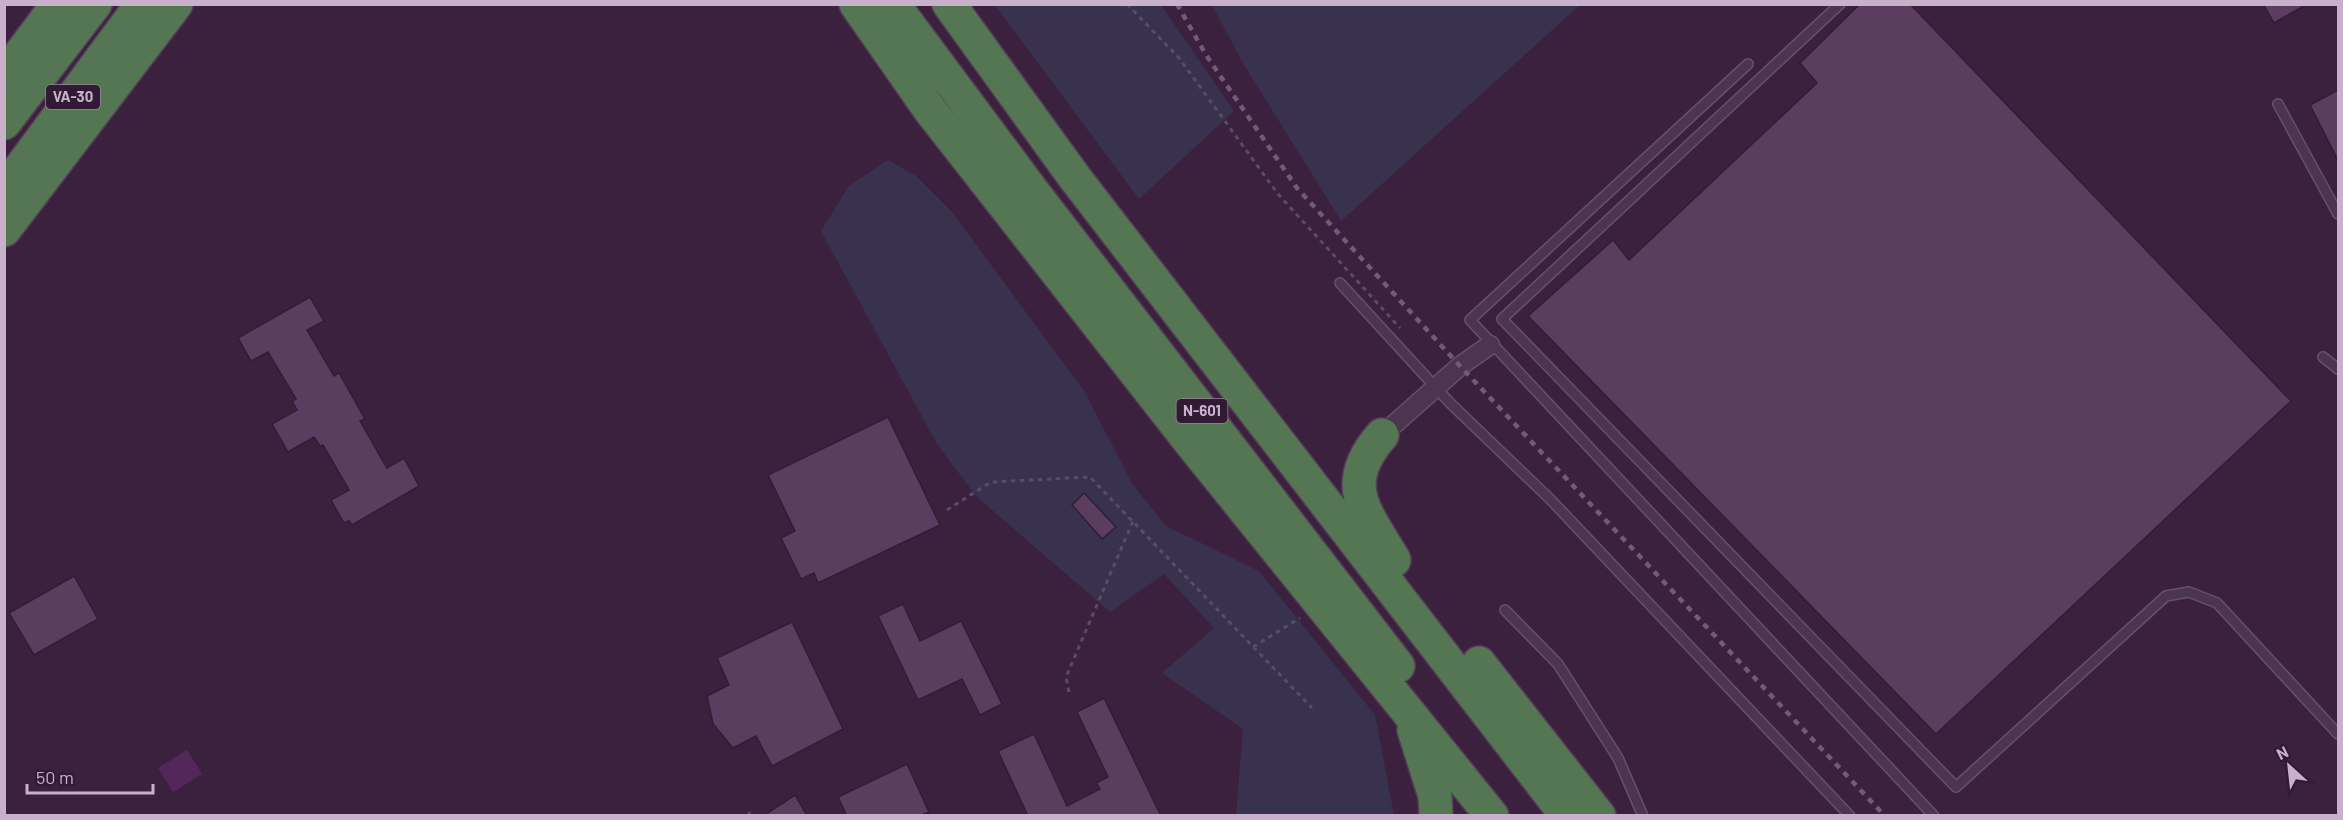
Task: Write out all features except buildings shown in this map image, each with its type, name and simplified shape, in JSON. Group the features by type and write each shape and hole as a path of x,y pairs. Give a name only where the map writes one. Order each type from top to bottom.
{"highway":[{"path":"4,76 58,4"},
{"name":"VA-30","path":"4,123 95,4"},
{"name":"VA-30","path":"4,190 141,4"},
{"path":"4,230 176,4"},
{"path":"856,4 930,110 1191,443 1492,816"},
{"path":"876,4 1001,198"},
{"name":"N-601","path":"893,4 1068,238 1513,816"},
{"name":"N-601","path":"949,4 1076,178 1305,474 1589,811"},
{"path":"1382,435 1368,451 1359,469 1357,484 1371,519 1398,567"},
{"path":"1305,474 1343,507 1398,567 1483,667 1589,811"},
{"path":"1374,672 1417,735 1435,796 1436,816"}],"street":[{"path":"1382,435 1460,366 1490,345"}],"lane":[{"path":"1840,4 1502,319 1956,787 2166,596 2190,592 2217,603 2338,734"},
{"path":"1748,64 1470,320 1490,345 1934,816"},
{"path":"2278,104 2338,214"},
{"path":"1340,283 1437,388 1550,499 1850,816"},
{"path":"2323,357 2338,369"},
{"path":"1505,610 1558,664 1618,758 1643,816"}],"path":[{"path":"1127,4 1179,58 1278,194 1399,325 1417,366"},
{"path":"947,510 991,482 1090,477 1312,708"},
{"path":"1069,692 1066,677 1133,521"},
{"path":"1253,647 1321,605"}],"shaded area":[{"path":"995,5 1161,5 1234,111 1139,199"},
{"path":"1212,5 1580,5 1341,221 1243,63"},
{"path":"888,160 916,176 952,212 1084,391 1133,485 1166,526 1259,571 1375,715 1394,815 1236,815 1243,729 1162,673 1214,628 1164,574 1110,612 976,496 937,444 821,231 849,186"},
{"path":"187,750 202,774 173,792 158,768"}],"railway":[{"path":"1177,4 1206,55 1297,188 1460,366 1885,816"}]}
